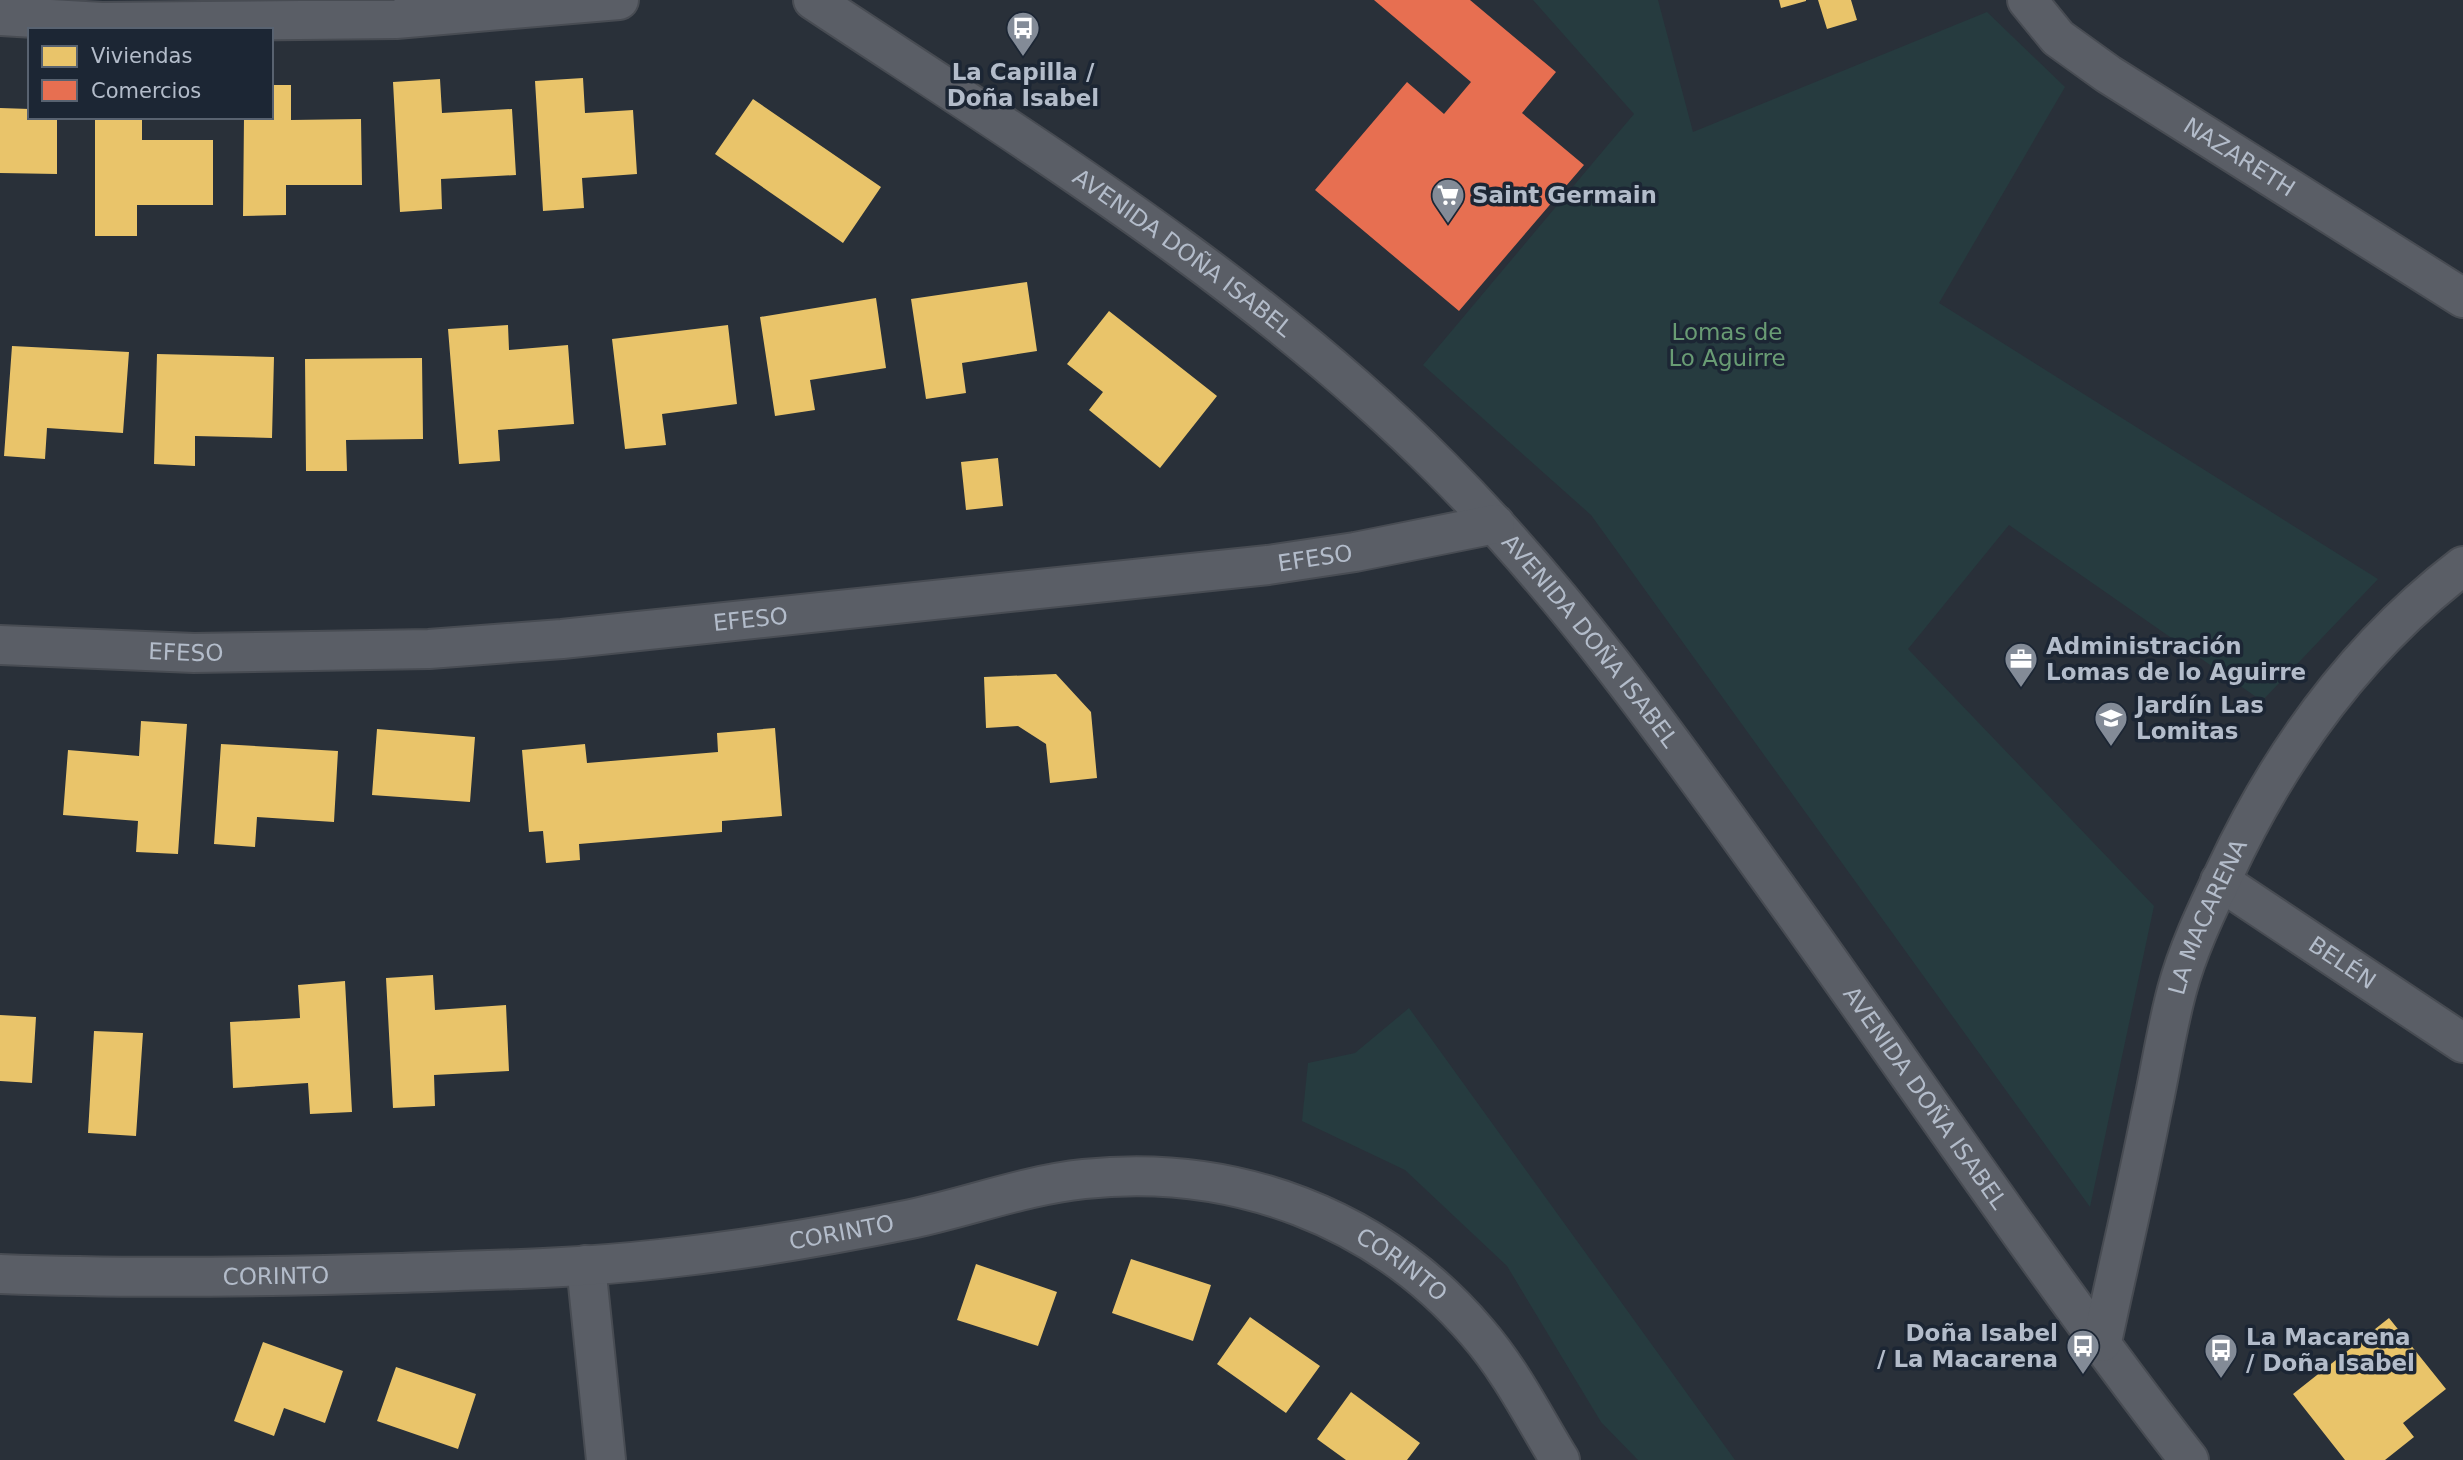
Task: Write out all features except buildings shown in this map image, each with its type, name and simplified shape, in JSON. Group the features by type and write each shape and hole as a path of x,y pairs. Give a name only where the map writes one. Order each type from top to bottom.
{"street":[{"path":"0,16 102,22 383,19 507,12 619,0"},
{"name":"AVENIDA DOÑA ISABEL","path":"813,0 1129,211 1261,310 1392,419 1495,524 1642,699 2189,1460"},
{"name":"NAZARETH","path":"2026,0 2058,38 2108,74 2463,298"},
{"name":"EFESO","path":"0,645 194,653 312,653 562,639 1268,565 1355,552 1495,524"},
{"name":"LA MACARENA","path":"2102,1342 2177,989 2190,949 2220,881 2251,816 2287,755 2327,699 2372,646 2428,592 2463,566"},
{"name":"BELÉN","path":"2220,881 2463,1043"},
{"name":"CORINTO","path":"0,1274 264,1277 586,1265 714,1254 784,1242 912,1219 1079,1179 1138,1175 1215,1181 1311,1209 1348,1226 1417,1273 1449,1301 1504,1366 1560,1460"},
{"path":"586,1265 606,1460"}],"green space":[{"name":"Lomas de Lo Aguirre","path":"1533,0 1658,0 1693,132 1987,12 2065,87 1939,303 2378,579 2262,701 2009,525 1908,649 2154,906 2090,1207 1591,515 1423,365 1634,114"},
{"path":"1409,1008 1735,1460 1638,1460 1601,1422 1507,1266 1405,1170 1302,1121 1308,1063 1355,1053"}],"place":[{"name":"La Capilla / Doña Isabel","path":"1023,58"},
{"name":"Saint Germain","path":"1448,225"},
{"name":"Administración Lomas de lo Aguirre","path":"2021,689"},
{"name":"Jardín Las Lomitas","path":"2111,748"},
{"name":"Doña Isabel / La Macarena","path":"2083,1376"},
{"name":"La Macarena / Doña Isabel","path":"2221,1380"}]}
